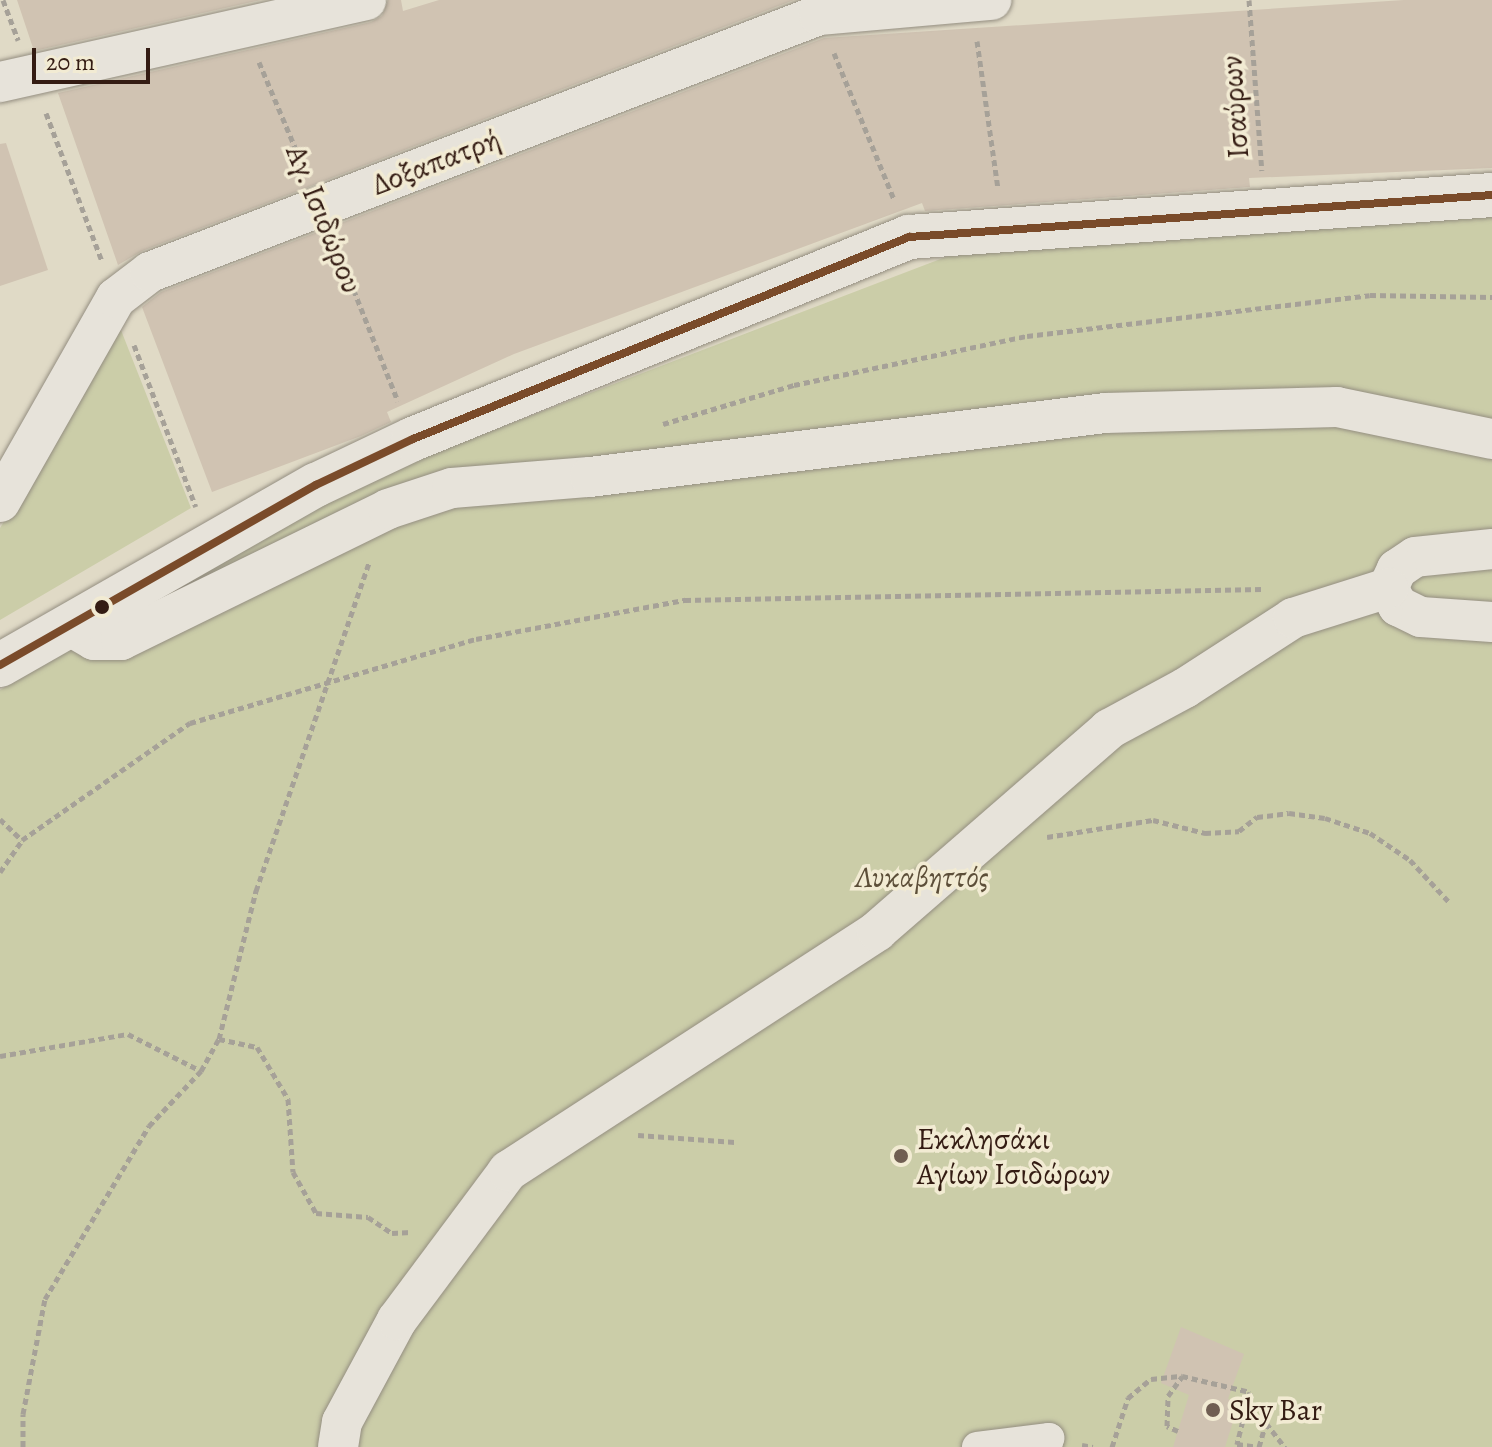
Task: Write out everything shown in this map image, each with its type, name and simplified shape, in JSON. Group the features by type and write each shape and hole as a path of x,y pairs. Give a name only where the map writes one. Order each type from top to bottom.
{"street":[{"path":"16,80 237,13 366,0"},
{"name":"Δοξαπατρή","path":"0,502 116,298 150,272 819,15 981,1"},
{"path":"0,665 316,485 413,439 909,237 1492,195"},
{"path":"68,625 94,640 121,640 388,509 452,488 590,477 1105,413 1337,407 1492,439"},
{"path":"338,1447 342,1422 397,1320 508,1171 877,931 1109,729 1185,688 1293,618 1388,588 1397,569 1415,557 1492,549"},
{"path":"1388,588 1398,606 1421,617 1492,622"},
{"path":"977,1447 1049,1438 1047,1447"}],"path":[{"name":"Ισαύρων","path":"1249,0 1265,212"},
{"path":"981,1 1003,231"},
{"name":"Αγ. Ισιδώρου","path":"237,13 321,206 413,439"},
{"path":"819,15 909,237"},
{"path":"660,425 794,385 1027,336 1370,295 1492,297"},
{"path":"23,1447 23,1414 45,1299 149,1126 201,1071 219,1039 256,891 324,685 388,509"},
{"path":"0,872 22,840 190,723 476,639 685,600 1278,589"},
{"path":"986,839 1053,836 1153,820 1205,833 1239,831 1268,816 1325,818 1370,833 1410,860 1449,902"},
{"path":"0,819 22,840"},
{"path":"0,1056 128,1034 201,1071"},
{"path":"219,1039 257,1047 288,1099 293,1172 316,1213 368,1217 392,1233 427,1232 446,1254"},
{"path":"569,1130 735,1142"},
{"path":"1178,1431 1167,1426 1168,1396 1182,1376"},
{"path":"1112,1447 1128,1398 1151,1379 1182,1376 1250,1392 1236,1446 1259,1447 1266,1423 1285,1447"}],"green space":[{"name":"Λυκαβηττός","path":"1492,215 1492,1447 0,1447 0,690 296,517 410,462 964,250"},
{"path":"117,320 191,508 0,620 0,528 53,443"}],"building":[{"path":"17,0 261,0 34,51"},
{"path":"388,0 401,0 403,11 439,0 794,0 142,251 118,265 58,93 371,22 382,16"},
{"path":"1404,0 1492,0 1492,168 1249,178 1250,187 925,211 922,203 514,354 387,412 391,422 361,436 212,492 142,307 161,292 824,38"},
{"path":"6,143 48,270 0,286 0,144"},
{"path":"1181,1327 1244,1354 1228,1399 1239,1403 1225,1447 1173,1447 1189,1395 1161,1383"}],"transit line":[{"path":"0,665 316,485 413,439 909,237 1492,195"}],"place":[{"name":"Εκκλησάκι Αγίων Ισιδώρων","path":"901,1156"},
{"name":"Sky Bar","path":"1213,1410"}]}
